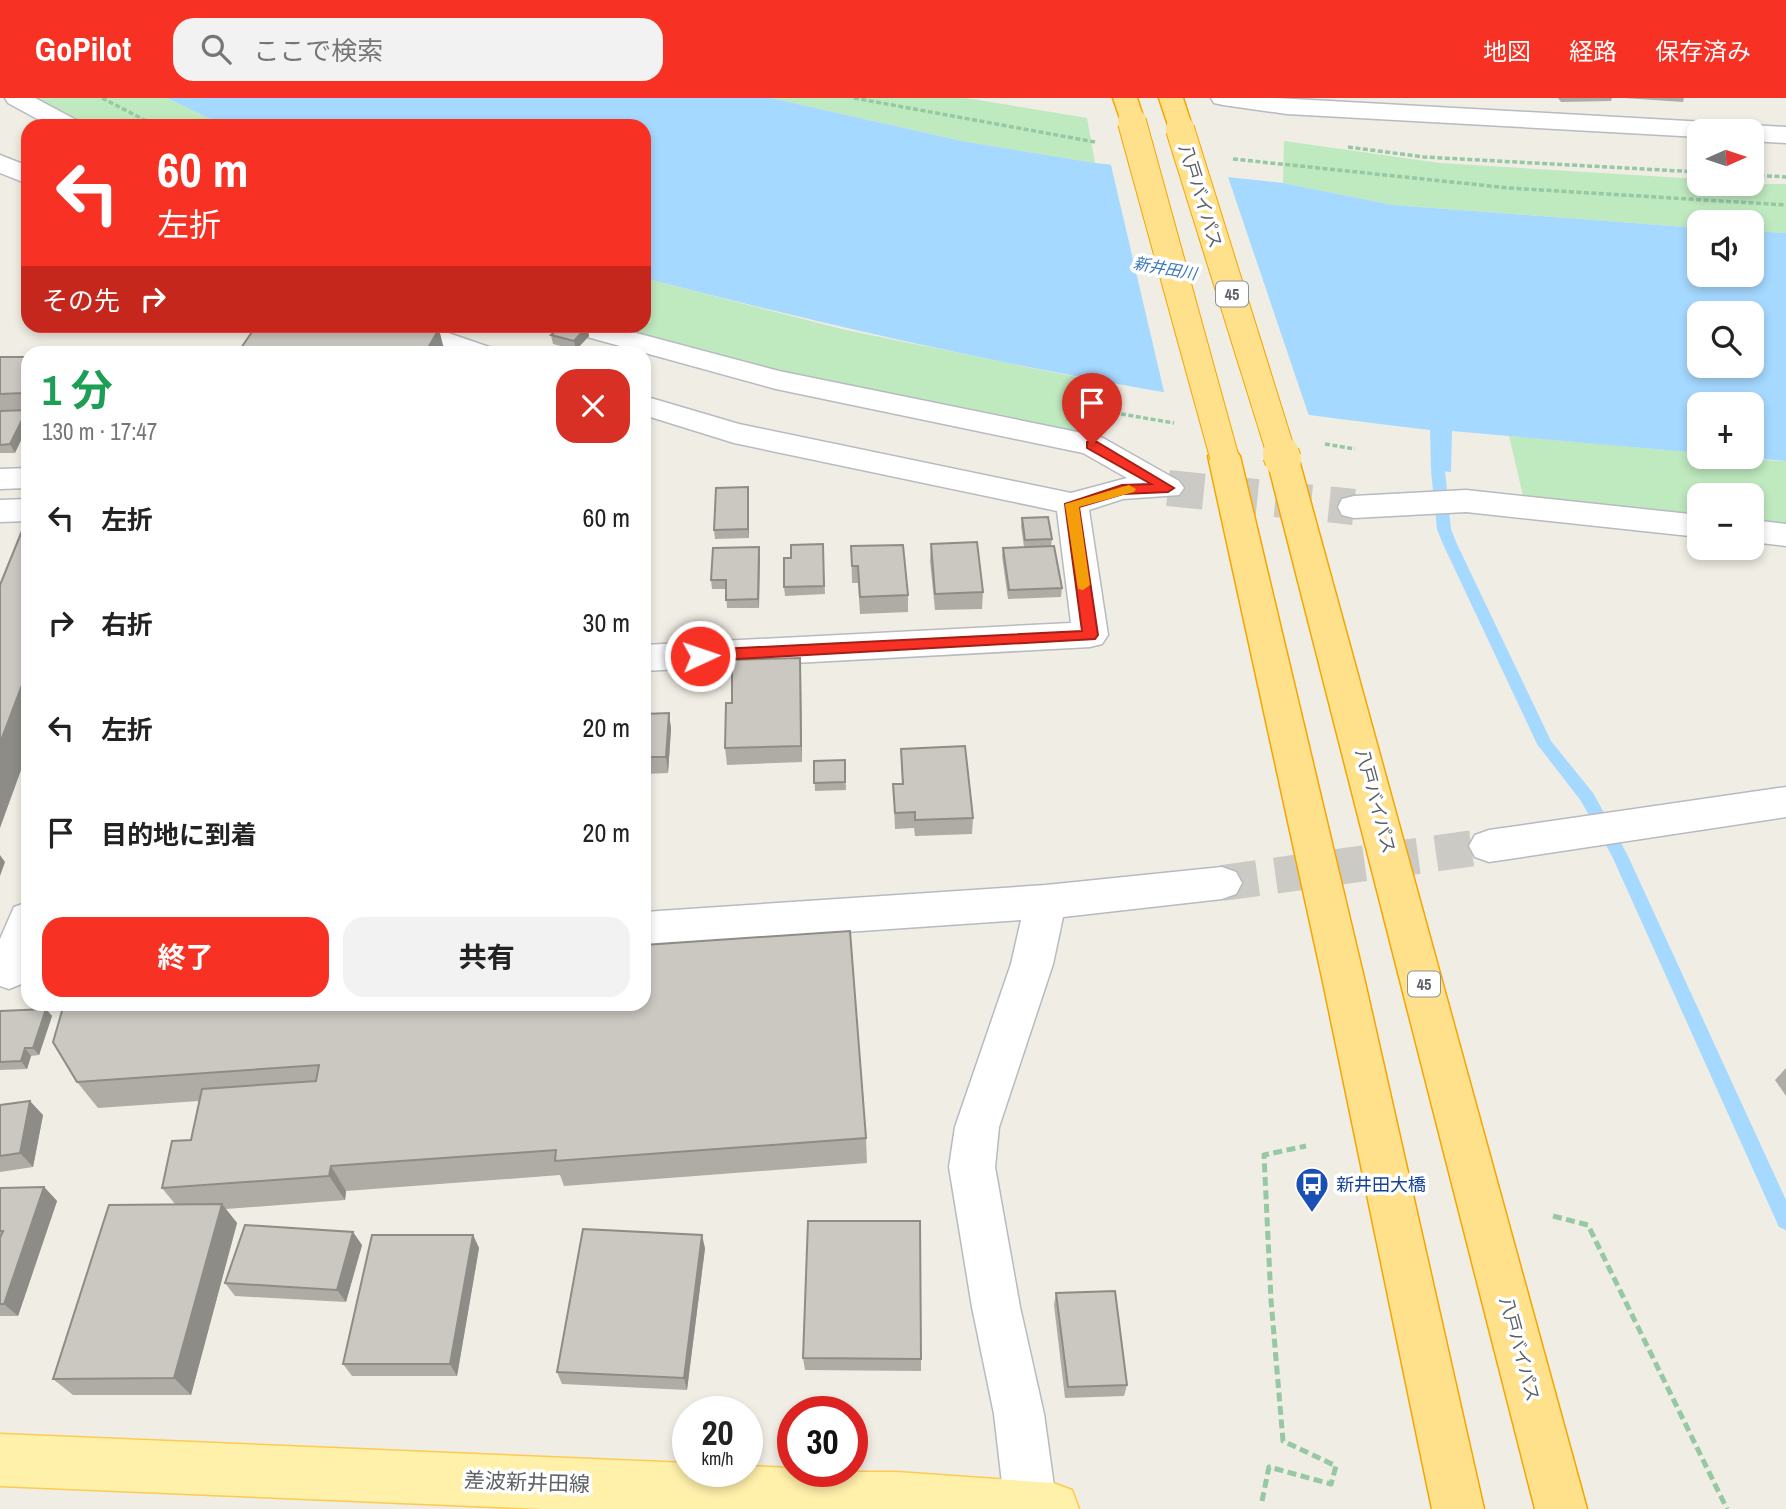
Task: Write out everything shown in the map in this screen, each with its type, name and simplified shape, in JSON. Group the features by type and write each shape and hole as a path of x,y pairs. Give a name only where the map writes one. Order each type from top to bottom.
{"highway":[{"name":"八戸バイパス","path":"1171,98 1283,460 1562,1509"},
{"path":"1129,110 1224,456 1344,982 1458,1509"}],"main road":[{"name":"差波新井田線","path":"0,1460 896,1497 1042,1508"}],"street":[{"path":"17,98 56,119"},
{"path":"1223,98 1287,107 1342,104 1484,107 1687,127"},
{"path":"1764,134 1786,135"},
{"path":"0,163 21,173"},
{"path":"421,333 459,346"},
{"path":"605,333 776,380 1092,445 1168,488 1122,489 1072,504 734,433 651,407"},
{"path":"0,479 21,478"},
{"path":"1354,507 1466,501 1687,525"},
{"path":"651,658 1090,635 1072,504"},
{"path":"0,511 21,510"},
{"path":"1764,532 1786,535"},
{"path":"1489,846 1786,803"},
{"path":"651,929 1046,902 1222,883"},
{"path":"1042,1508 996,1307 972,1167 977,1127 1032,964 1046,902"},
{"path":"0,912 21,911"},
{"path":"12,970 21,941"}],"path":[{"path":"102,98 142,119"},
{"path":"854,98 1054,136 1106,143"},
{"path":"1339,145 1424,157 1687,171"},
{"path":"1225,158 1519,190 1617,198 1786,205"},
{"path":"1764,176 1786,177"},
{"path":"1262,1501 1269,1467 1331,1484 1336,1466 1283,1441 1271,1300 1264,1154 1306,1146"},
{"path":"1553,1216 1588,1224 1727,1509"}],"green space":[{"path":"35,98 167,98 210,119 73,119"},
{"path":"771,98 966,98 1087,118 1095,163 962,141"},
{"path":"1284,141 1440,163 1687,178 1687,196 1764,196 1764,184 1786,184 1786,233 1764,232 1764,210 1687,210 1687,227 1393,205 1283,183"},
{"path":"651,280 846,330 1116,385 1096,434 777,374 635,333 651,333"},
{"path":"1509,436 1687,452 1687,469 1764,469 1764,460 1786,461 1786,526 1764,524 1764,483 1687,483 1687,517 1524,500"}],"water":[{"name":"新井田川","path":"167,98 771,98 962,141 1095,163 1283,183 1393,205 1687,227 1687,287 1764,287 1764,232 1786,233 1786,461 1764,459 1764,392 1687,392 1687,452 1452,431 1451,472 1431,470 1430,430 1330,418 1133,387 839,326 651,280 651,119 210,119"}],"pier":[{"path":"1110,161 1227,174 1310,419 1165,396"}],"building":[{"path":"251,333 437,333 429,346 242,346"},
{"path":"553,333 581,333 574,341 551,335"},
{"path":"0,357 21,357 21,393 0,394"},
{"path":"21,410 21,422 10,444 0,445 0,411"},
{"path":"748,487 748,529 714,530 716,488"},
{"path":"1048,517 1052,539 1025,540 1022,518"},
{"path":"21,533 21,688 0,743 0,585"},
{"path":"977,542 983,592 935,594 931,544"},
{"path":"823,544 824,586 784,587 784,558 791,558 791,545"},
{"path":"903,545 908,595 860,597 858,566 852,566 851,546"},
{"path":"1054,546 1062,588 1009,590 1003,548"},
{"path":"759,547 758,599 726,600 726,580 711,580 713,548"},
{"path":"800,658 801,746 725,748 726,703 732,703 732,660"},
{"path":"669,713 666,757 651,757 651,714"},
{"path":"965,746 973,818 915,820 915,812 895,813 893,784 903,784 901,749"},
{"path":"845,760 845,782 814,783 814,761"},
{"path":"850,931 866,1138 555,1161 556,1150 331,1166 329,1176 162,1188 172,1141 191,1140 202,1089 316,1081 319,1065 77,1082 53,1042 62,1011 651,1011 651,945"},
{"path":"0,1011 45,1011 33,1048 25,1048 21,1061 0,1062"},
{"path":"30,1101 20,1153 0,1156 0,1105"},
{"path":"44,1187 4,1304 0,1304 0,1238 3,1231 0,1231 0,1188"},
{"path":"222,1204 174,1378 53,1379 109,1205"},
{"path":"808,1221 920,1221 921,1359 803,1358"},
{"path":"245,1225 353,1232 337,1290 225,1283"},
{"path":"583,1229 702,1235 684,1378 557,1372"},
{"path":"372,1235 473,1235 450,1364 343,1364"},
{"path":"1115,1291 1127,1385 1068,1387 1056,1293"}],"waterway":[{"path":"1438,471 1444,529 1449,542 1545,744 1587,797 1619,854 1786,1221"}],"tunnel":[{"path":"1168,488 1354,507"},
{"path":"1222,883 1489,846"}],"slow traffic":[{"path":"1083,585 1072,504 1129,489"}],"place":[{"name":"新井田大橋","path":"1312,1214"}],"route":[{"path":"700,656 1090,635 1072,504 1122,489 1168,488 1092,445"}]}
